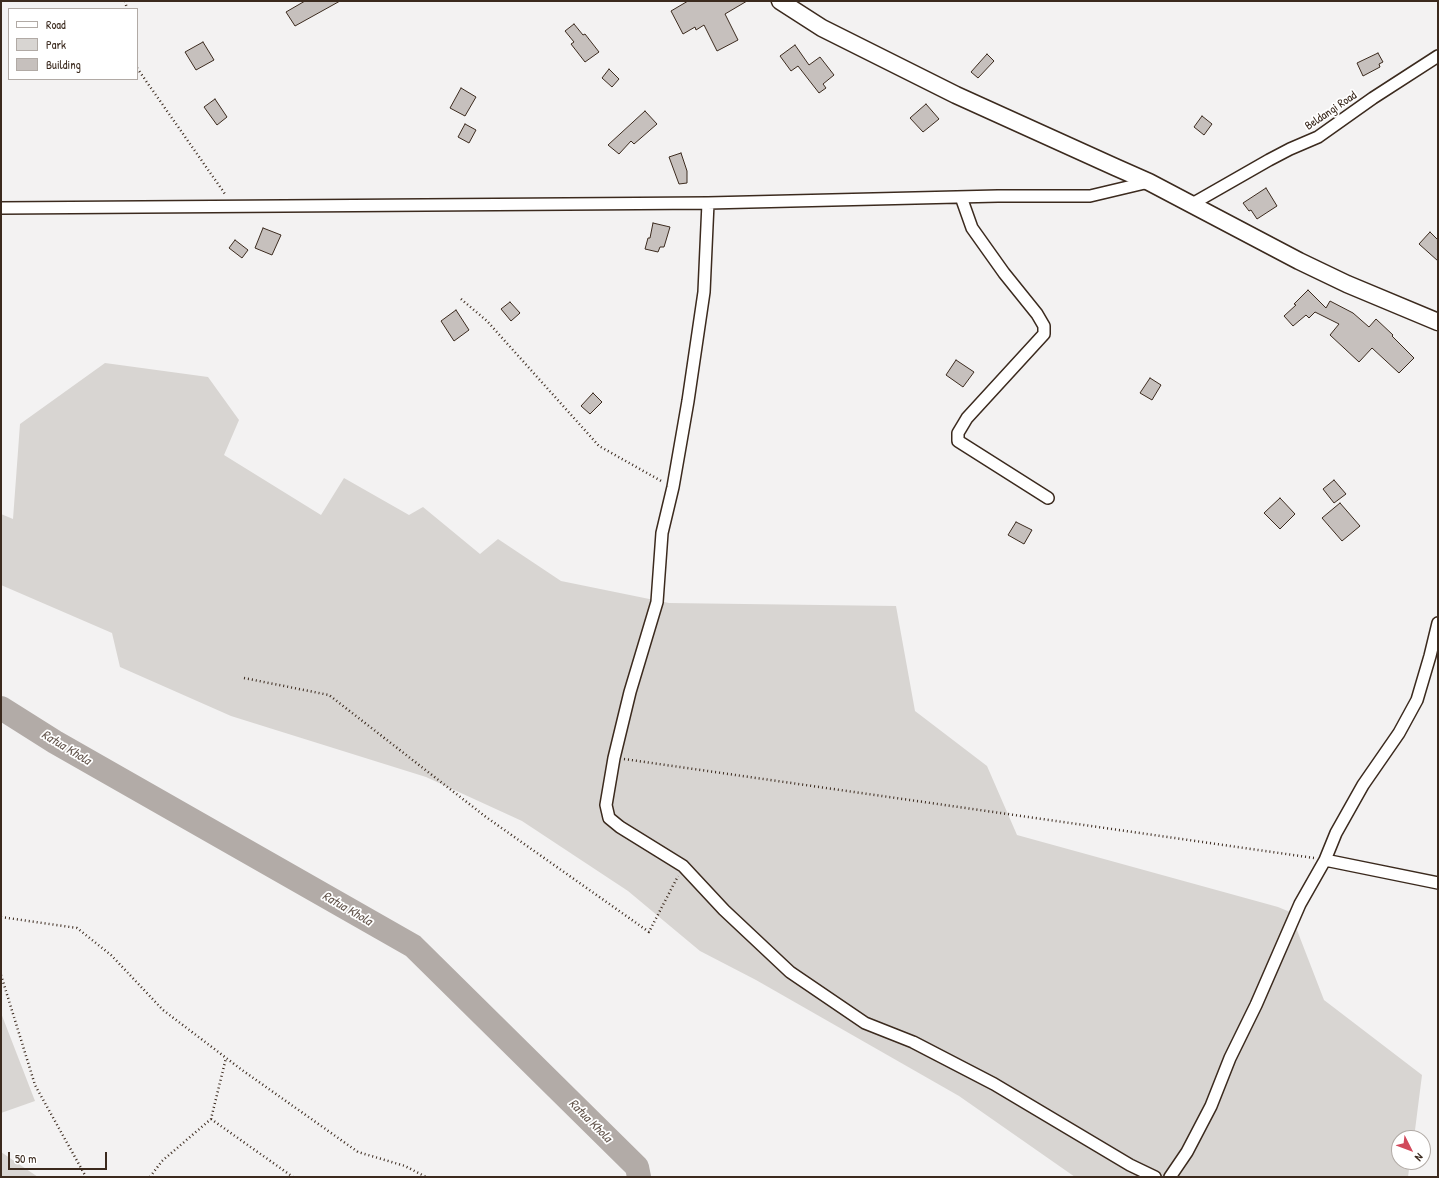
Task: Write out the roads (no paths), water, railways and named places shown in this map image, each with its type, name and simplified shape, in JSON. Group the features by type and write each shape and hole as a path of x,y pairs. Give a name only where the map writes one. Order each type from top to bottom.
{"street":[{"path":"780,1 822,28 956,95 1149,182 1306,265 1438,322"},
{"name":"Beldangi Road","path":"1192,204 1269,160 1318,137 1373,98 1438,56"},
{"path":"1,208 708,203 961,197 1090,196 1149,182"},
{"path":"961,197 972,228 1044,326 1044,334 967,418 958,433 958,441 1048,498"},
{"path":"708,203 704,292 688,401 662,533 656,602 630,692 614,758 606,805 610,818 620,827 683,866 724,910 790,972 865,1023 913,1042 994,1084 1130,1165 1155,1177"},
{"path":"1170,1177 1188,1152 1211,1106 1230,1058 1256,1005 1300,904 1325,860 1336,833 1362,785 1399,733 1417,700 1438,623"},
{"path":"1325,860 1438,883"}],"waterway":[{"name":"Ratua Khola","path":"1,708 55,742 413,946 637,1167 639,1177"}]}
